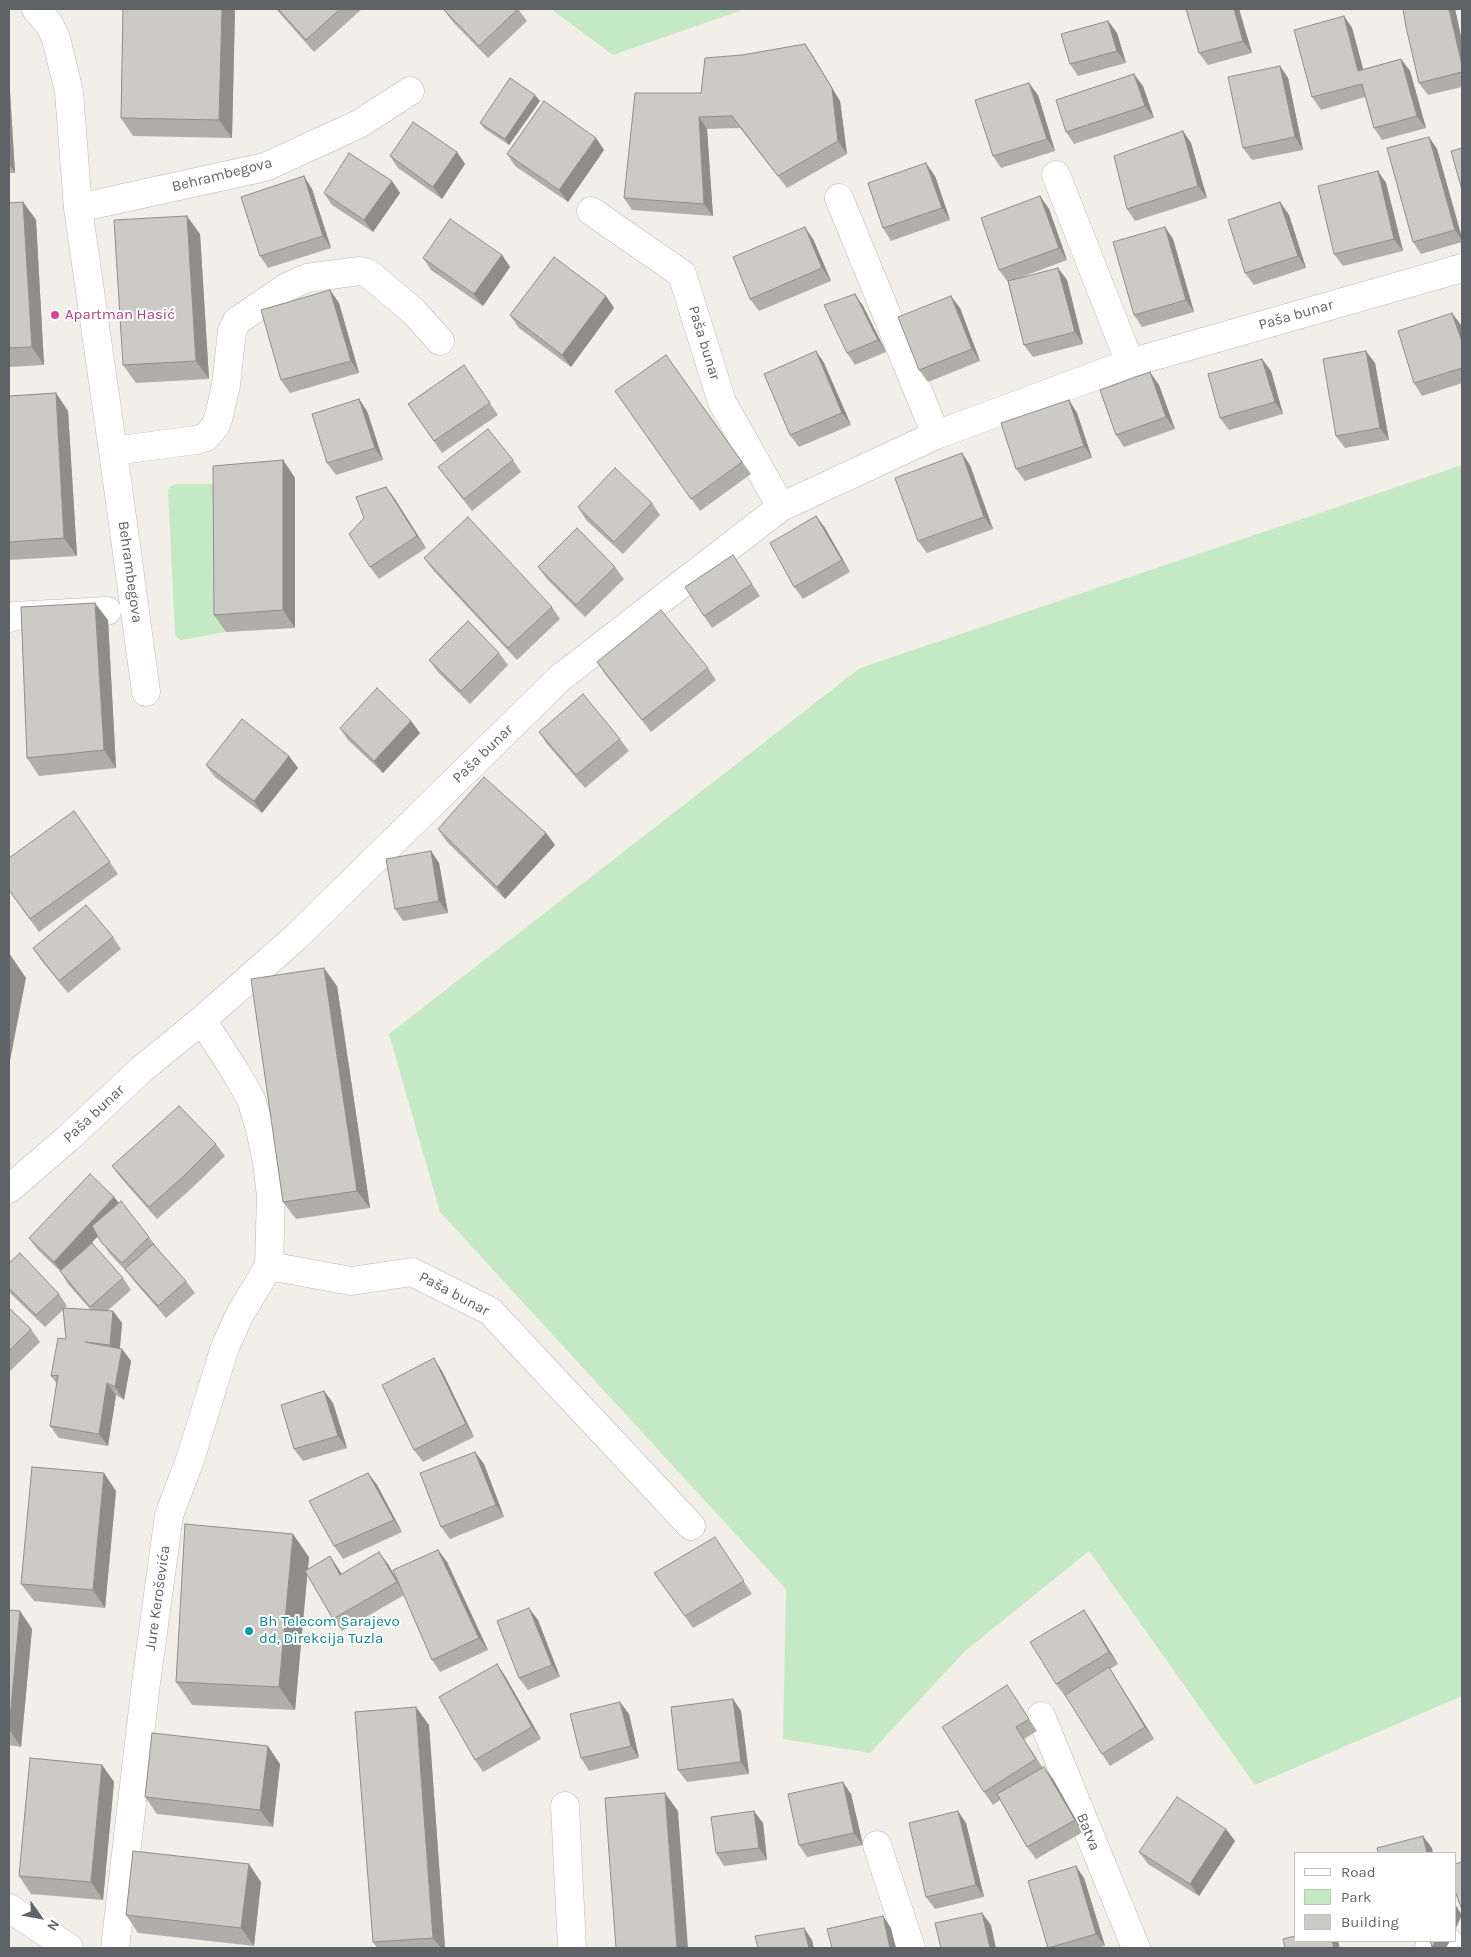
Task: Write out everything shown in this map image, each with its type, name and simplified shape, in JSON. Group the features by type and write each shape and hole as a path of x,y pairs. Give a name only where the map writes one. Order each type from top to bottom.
{"street":[{"name":"Behrambegova","path":"36,9 50,24 63,64 68,92 78,208 146,692"},
{"name":"Behrambegova","path":"78,208 264,167 358,124 410,91"},
{"path":"1056,175 1130,363"},
{"path":"839,198 936,435"},
{"name":"Paša bunar","path":"591,211 682,274 722,402 781,507"},
{"name":"Paša bunar","path":"9,1189 67,1139 142,1069 202,1020 295,938 560,678 781,507 936,435 1130,363 1462,268"},
{"path":"113,451 206,437 216,425 219,416 226,385 232,331 237,321 287,287 307,278 360,271 368,273 414,312 440,341"},
{"name":"Behrambegova","path":"9,618 14,616 107,611"},
{"path":"202,1020 235,1070 251,1099 260,1129 267,1162 271,1196 270,1266"},
{"name":"Paša bunar","path":"270,1266 351,1281 412,1272 490,1311 691,1526"},
{"name":"Jure Keroševića","path":"115,1948 146,1683 170,1516 190,1460 225,1347 240,1314 270,1266"},
{"name":"Batva","path":"1040,1716 1136,1948"},
{"path":"565,1806 572,1948"},
{"path":"877,1845 911,1948"},
{"path":"9,1908 69,1948"},
{"path":"1428,1948 1445,1942"}],"green space":[{"path":"551,9 745,9 613,55"},
{"path":"1462,465 1462,1696 1255,1785 1089,1551 965,1651 870,1753 783,1739 786,1589 440,1212 389,1034 860,668"},
{"path":"176,484 225,484 226,632 181,640 177,638 175,633 168,490"}],"building":[{"path":"123,9 222,9 219,120 121,118"},
{"path":"278,9 340,9 306,40"},
{"path":"445,9 518,9 479,46"},
{"path":"1186,9 1234,9 1243,41 1199,53"},
{"path":"1403,9 1449,9 1462,72 1419,83"},
{"path":"1344,16 1358,71 1401,59 1417,116 1374,128 1362,84 1312,97 1294,30"},
{"path":"1108,21 1117,51 1070,64 1061,34"},
{"path":"805,44 832,88 838,141 778,176 732,116 699,117 704,204 624,198 635,93 701,93 705,58 742,55"},
{"path":"1280,66 1295,137 1243,148 1228,77"},
{"path":"1134,74 1145,106 1066,132 1056,100"},
{"path":"510,78 535,95 505,139 480,123"},
{"path":"1029,83 1047,139 993,156 975,100"},
{"path":"544,101 596,138 559,190 507,154"},
{"path":"413,122 457,152 433,187 390,156"},
{"path":"1183,131 1198,186 1127,209 1114,156"},
{"path":"1429,137 1455,230 1413,242 1387,148"},
{"path":"1462,148 1462,190 1451,151"},
{"path":"349,153 392,181 364,220 324,193"},
{"path":"926,163 942,208 883,228 868,183"},
{"path":"1378,171 1394,239 1334,254 1318,186"},
{"path":"304,176 323,236 260,256 241,197"},
{"path":"1040,196 1059,248 999,270 981,218"},
{"path":"23,202 32,347 9,348 9,203"},
{"path":"1280,202 1298,256 1245,273 1228,220"},
{"path":"187,216 196,361 123,365 114,220"},
{"path":"450,219 502,255 474,294 423,258"},
{"path":"805,227 822,268 750,299 733,257"},
{"path":"1165,227 1186,300 1134,315 1113,242"},
{"path":"554,257 606,296 562,355 510,315"},
{"path":"1058,268 1075,332 1024,345 1008,281"},
{"path":"330,290 351,361 281,380 261,310"},
{"path":"855,294 878,340 847,353 824,305"},
{"path":"951,296 972,349 919,370 898,317"},
{"path":"1452,313 1462,342 1462,368 1414,383 1398,331"},
{"path":"816,351 842,413 790,435 764,374"},
{"path":"1366,351 1380,428 1336,436 1323,359"},
{"path":"666,355 742,462 691,499 615,391"},
{"path":"1262,359 1275,402 1220,418 1208,374"},
{"path":"464,365 490,403 434,441 408,404"},
{"path":"1150,372 1166,417 1116,435 1100,390"},
{"path":"56,393 64,538 9,542 9,396"},
{"path":"359,399 375,448 327,463 312,414"},
{"path":"1069,400 1084,446 1016,469 1001,423"},
{"path":"488,429 513,460 464,499 438,467"},
{"path":"962,453 984,517 918,541 895,478"},
{"path":"283,460 283,610 214,615 213,466"},
{"path":"615,468 652,503 614,542 578,507"},
{"path":"386,487 417,536 370,567 349,534 364,518 356,497"},
{"path":"816,516 842,560 794,587 770,543"},
{"path":"468,517 552,607 508,648 424,558"},
{"path":"577,528 615,567 576,605 538,567"},
{"path":"733,555 752,584 704,616 685,587"},
{"path":"95,603 104,750 27,758 21,607"},
{"path":"661,610 708,668 642,720 597,662"},
{"path":"468,621 499,653 461,691 429,660"},
{"path":"377,688 411,721 374,761 340,728"},
{"path":"583,694 620,739 576,775 539,732"},
{"path":"242,719 289,756 254,801 206,765"},
{"path":"484,777 546,833 497,887 438,829"},
{"path":"74,811 110,862 30,919 9,890 9,858"},
{"path":"431,851 439,901 395,909 386,859"},
{"path":"86,905 113,937 59,981 33,948"},
{"path":"324,968 357,1191 283,1202 251,979"},
{"path":"179,1106 216,1144 149,1207 112,1166"},
{"path":"90,1174 114,1197 54,1262 29,1238"},
{"path":"121,1201 149,1237 122,1263 101,1242 92,1226"},
{"path":"92,1243 123,1278 90,1307 60,1271"},
{"path":"153,1244 186,1281 158,1306 125,1269"},
{"path":"20,1253 59,1294 36,1315 9,1288 9,1263"},
{"path":"9,1308 31,1329 9,1351"},
{"path":"63,1308 113,1311 110,1345 85,1342 122,1349 115,1387 107,1383 99,1434 50,1426 58,1375 51,1376 58,1338 66,1339"},
{"path":"434,1358 466,1424 414,1450 382,1385"},
{"path":"324,1391 338,1436 294,1449 281,1405"},
{"path":"475,1452 496,1505 441,1527 420,1473"},
{"path":"32,1467 104,1473 93,1590 21,1584"},
{"path":"368,1473 394,1520 334,1546 309,1501"},
{"name":"Bh Telecom Sarajevo dd, Direkcija Tuzla","path":"185,1524 293,1534 279,1687 176,1682"},
{"path":"715,1537 744,1581 685,1616 654,1573"},
{"path":"438,1550 479,1638 432,1660 393,1570"},
{"path":"379,1552 397,1582 333,1619 305,1571 330,1556 340,1575"},
{"path":"529,1608 552,1665 519,1678 497,1621"},
{"path":"9,1610 20,1611 9,1729"},
{"path":"1084,1610 1109,1652 1056,1684 1030,1642"},
{"path":"497,1664 532,1727 475,1760 439,1697"},
{"path":"1109,1667 1145,1727 1102,1754 1065,1695"},
{"path":"1007,1685 1029,1719 1016,1727 1036,1759 984,1792 942,1727"},
{"path":"733,1699 741,1762 678,1770 671,1707"},
{"path":"620,1702 631,1746 581,1758 570,1714"},
{"path":"416,1707 433,1938 373,1942 355,1712"},
{"path":"152,1733 268,1746 260,1810 145,1797"},
{"path":"30,1758 102,1765 91,1882 19,1876"},
{"path":"1044,1767 1075,1820 1027,1847 997,1794"},
{"path":"843,1782 854,1833 799,1845 788,1794"},
{"path":"665,1793 677,1948 616,1948 605,1798"},
{"path":"1177,1797 1226,1829 1190,1884 1139,1852"},
{"path":"754,1811 759,1848 716,1853 711,1817"},
{"path":"958,1811 976,1885 926,1897 909,1823"},
{"path":"1423,1836 1427,1852 1378,1852 1377,1848"},
{"path":"133,1851 249,1864 241,1928 126,1915"},
{"path":"1462,1862 1462,1910 1456,1894 1456,1864"},
{"path":"1076,1866 1096,1934 1048,1948 1028,1881"},
{"path":"982,1913 990,1948 941,1948 935,1923"},
{"path":"883,1916 890,1948 832,1948 827,1929"},
{"path":"804,1928 809,1948 758,1948 755,1936"},
{"path":"1294,1936 1294,1942 1332,1942 1334,1948 1285,1948 1283,1939"}],"place":[{"name":"Apartman Hasić","path":"55,315"},
{"name":"Bh Telecom Sarajevo dd, Direkcija Tuzla","path":"249,1631"}]}
